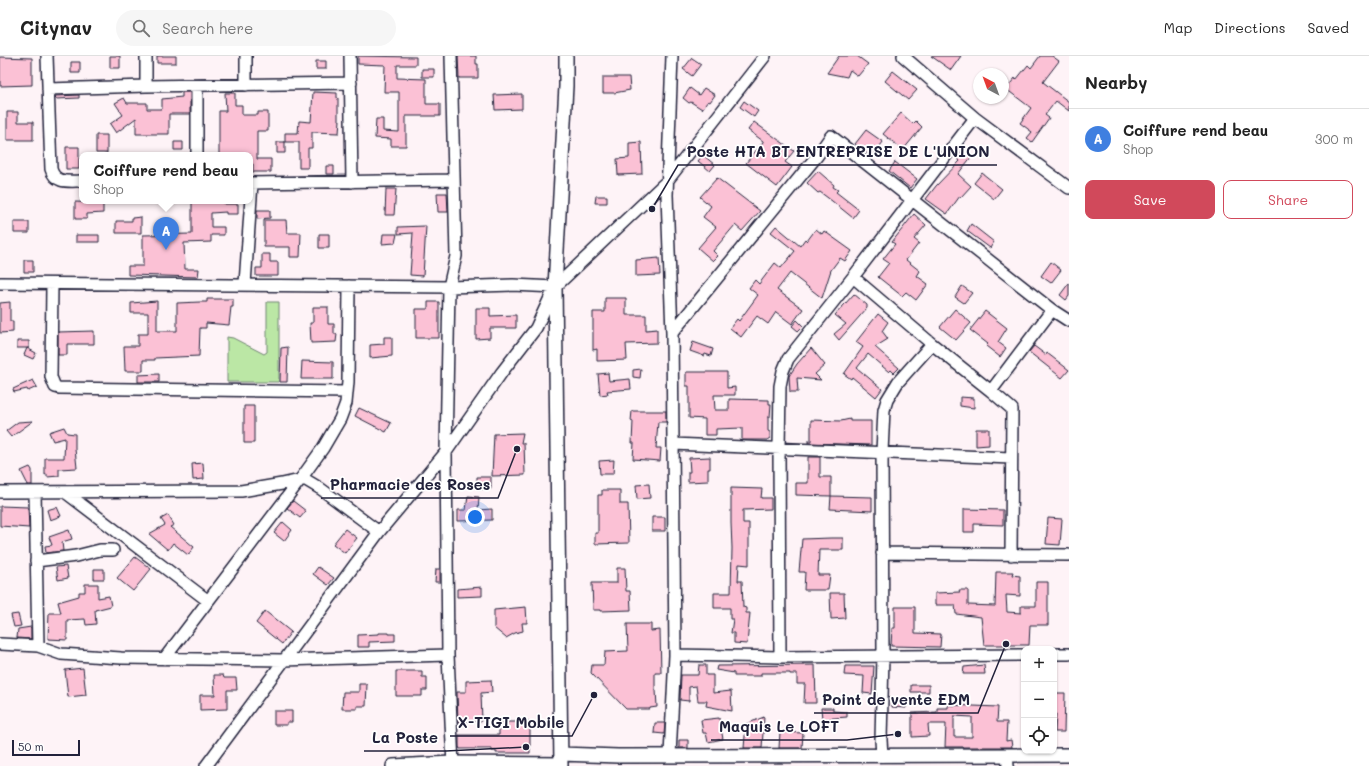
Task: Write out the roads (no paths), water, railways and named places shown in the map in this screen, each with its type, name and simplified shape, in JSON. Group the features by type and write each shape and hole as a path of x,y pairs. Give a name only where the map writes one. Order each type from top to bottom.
{"street":[{"path":"47,56 52,173 55,178 60,180 79,181"},
{"path":"146,56 146,86"},
{"path":"246,56 246,85"},
{"path":"350,56 352,182"},
{"path":"451,56 456,256 449,287 446,452 448,655 453,764"},
{"path":"561,761 555,287 566,86 566,56"},
{"path":"670,755 675,655 672,333 667,181 672,56"},
{"path":"206,766 379,532 446,452 502,372 536,328 555,287 667,181 766,56"},
{"path":"903,56 975,118 1069,188"},
{"path":"48,89 351,83"},
{"path":"197,86 197,152"},
{"path":"780,657 779,448 780,386 783,371 788,359 975,118"},
{"path":"672,333 817,156 831,136 1052,310 1069,321"},
{"path":"253,183 453,180"},
{"path":"245,284 250,204"},
{"path":"853,277 1012,410 1011,555"},
{"path":"0,282 52,284 245,284 449,287 513,285 555,287"},
{"path":"52,284 51,377 55,386 59,388 347,392"},
{"path":"164,659 207,600 324,448 340,419 346,403 347,392 349,286"},
{"path":"991,391 1052,310"},
{"path":"882,756 882,452 884,410 898,382 932,344"},
{"path":"673,444 1011,458"},
{"path":"0,492 241,491 300,480 310,481 379,532"},
{"path":"35,492 38,646"},
{"path":"65,492 207,600"},
{"path":"36,561 76,556 100,550 113,550"},
{"path":"882,553 1069,556"},
{"path":"0,644 38,646 61,654 121,658 283,660 448,655"},
{"path":"1057,654 1069,654"},
{"path":"675,655 780,657 1021,655"},
{"path":"393,766 561,761 670,755 882,756 1007,760 1069,755"}],"place":[{"name":"Poste HTA BT ENTREPRISE DE L'UNION","path":"652,209"},
{"name":"Coiffure rend beau","path":"166,250"},
{"name":"Pharmacie des Roses","path":"517,449"},
{"name":"Point de vente EDM","path":"1006,644"},
{"name":"X-TIGI Mobile","path":"594,695"},
{"name":"Maquis Le LOFT","path":"898,734"},
{"name":"La Poste","path":"526,747"}]}
